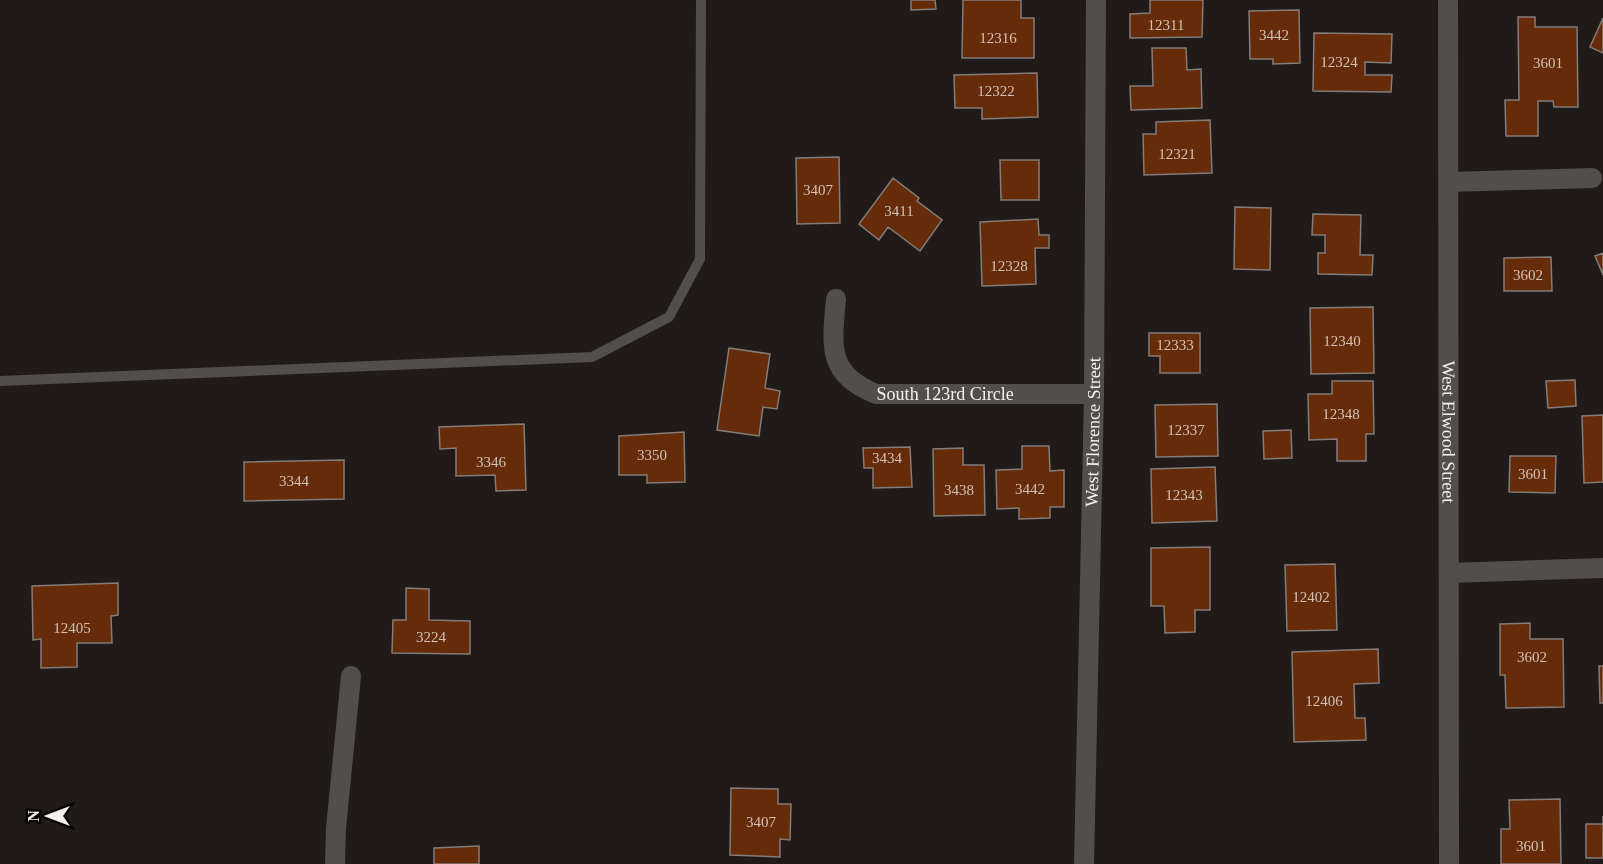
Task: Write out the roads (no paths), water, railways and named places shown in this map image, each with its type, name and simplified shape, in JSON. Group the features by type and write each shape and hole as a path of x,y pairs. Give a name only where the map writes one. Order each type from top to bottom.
{"street":[{"name":"West Florence Street","path":"1084,864 1094,394 1096,0"},
{"name":"West Elwood Street","path":"1448,0 1449,864"},
{"path":"1449,182 1592,178"},
{"name":"South 123rd Circle","path":"836,299 832,349 842,368 857,386 876,394 1094,394"},
{"path":"1449,573 1603,568"},
{"path":"335,864 336,828 351,676"}],"lane":[{"path":"0,381 592,357 669,317 700,258 701,0"}]}
